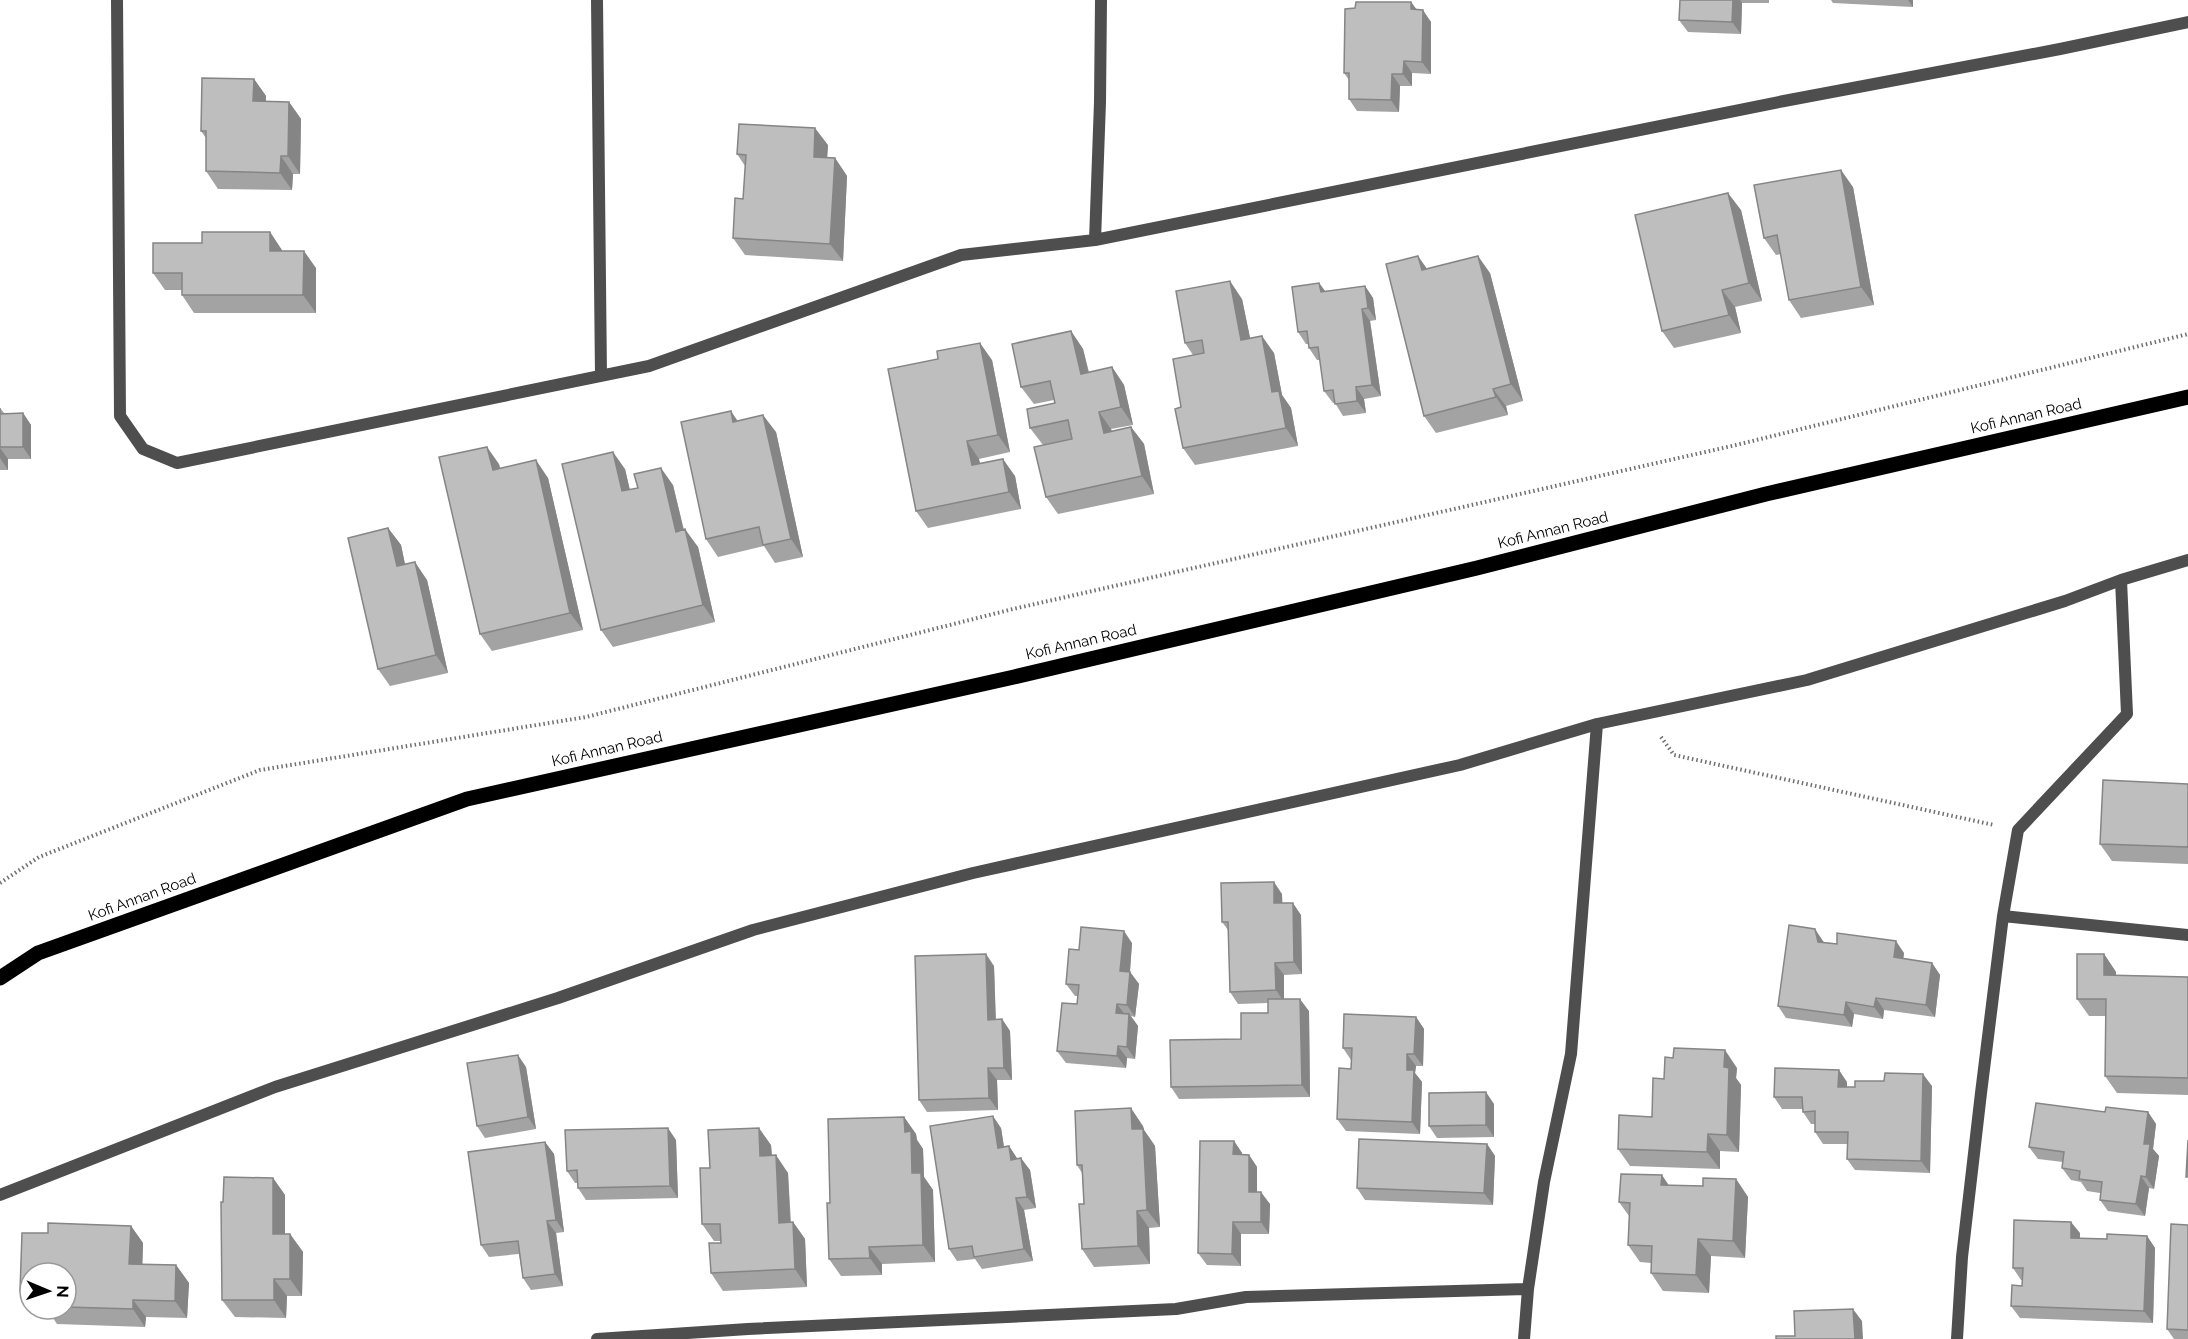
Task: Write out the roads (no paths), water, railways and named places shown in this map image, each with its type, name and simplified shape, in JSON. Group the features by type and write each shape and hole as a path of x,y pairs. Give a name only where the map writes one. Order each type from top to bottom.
{"main road":[{"name":"Kofi Annan Road","path":"0,978 38,953 467,799 1025,674 1477,568 1766,494 2188,397"}],"street":[{"path":"117,0 120,416 143,449 177,463 650,366 961,255 1095,240 1772,103 2060,49 2188,22"},
{"path":"597,0 601,376"},
{"path":"1095,240 1101,0"},
{"path":"0,1195 276,1087 558,998 753,930 973,873 1460,765 1597,724 1807,680 2065,601 2121,580 2188,560"},
{"path":"1957,1339 1962,1257 2003,916 2018,831 2127,714 2121,580"},
{"path":"1524,1339 1528,1289 1544,1182 1571,1054 1597,724"},
{"path":"2003,916 2188,935"},
{"path":"597,1339 748,1329 1176,1309 1246,1297 1528,1289"}]}
